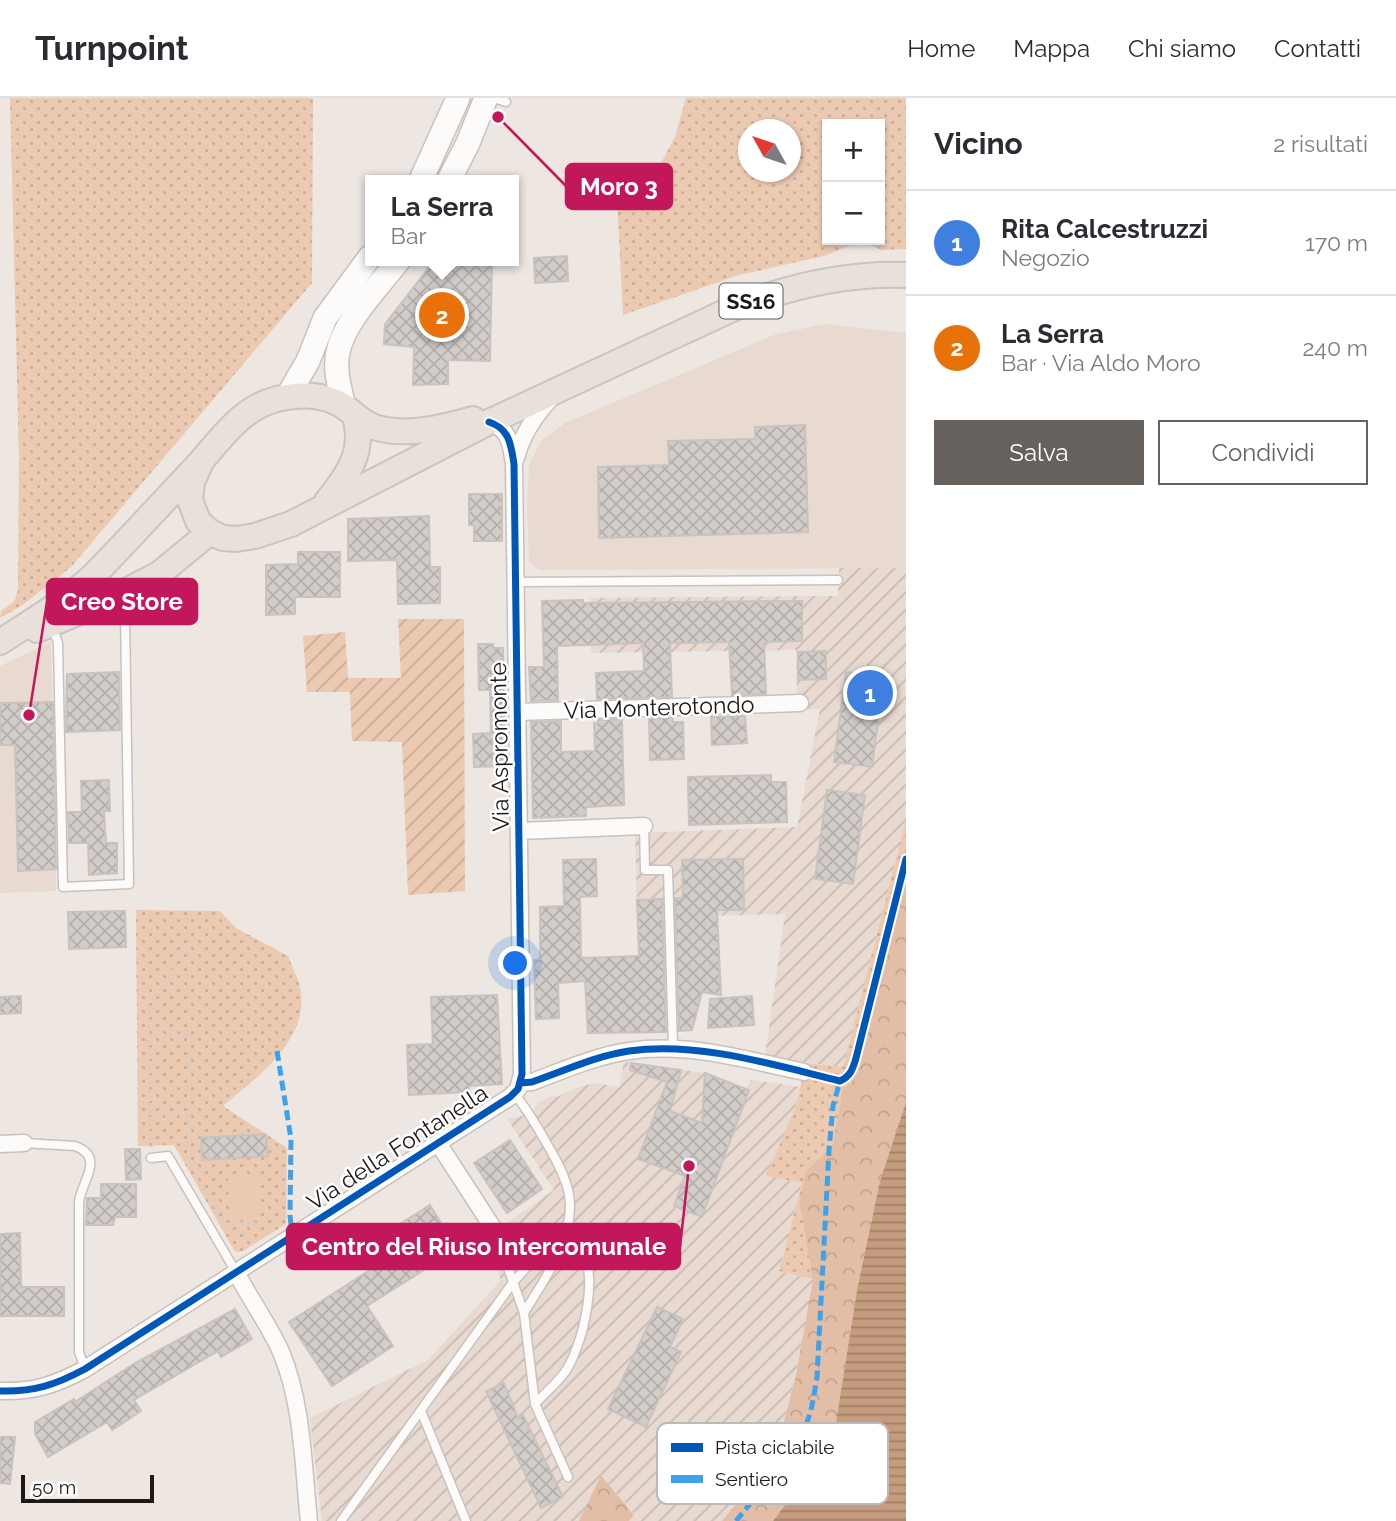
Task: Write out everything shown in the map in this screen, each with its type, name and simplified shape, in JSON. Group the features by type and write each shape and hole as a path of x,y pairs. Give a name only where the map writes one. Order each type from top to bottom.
{"main road":[{"name":"SS16","path":"202,460 192,482 190,500 198,521 210,532 223,538 255,536 291,524 489,422 701,322 788,288 840,278 906,275"},
{"name":"SS16","path":"0,642 77,591 229,429 249,412 272,400 308,395 325,398 374,427 425,430 454,425 500,411 574,378 607,367"},
{"name":"SS16","path":"325,505 345,477 358,449 359,432 349,411"},
{"name":"SS16","path":"0,642 52,625 159,574 210,532"}],"street":[{"path":"423,175 458,98"},
{"path":"452,175 496,100"},
{"path":"287,397 308,361 325,318 365,264"},
{"path":"349,411 339,384 337,354 343,335 394,266"},
{"name":"Via Aspromonte","path":"514,464 526,430 539,410 558,390"},
{"name":"Via Aspromonte","path":"489,422 498,425 508,435 514,464 519,831 518,1088"},
{"name":"Via Monterotondo","path":"517,712 800,703"},
{"path":"519,831 643,827"},
{"name":"Via della Fontanella","path":"0,1391 34,1391 85,1369 438,1143 518,1088 532,1082 607,1055 673,1048 711,1052 804,1072"},
{"path":"0,1144 24,1143"},
{"name":"Via della Fontanella","path":"438,1143 495,1231"},
{"path":"236,1272 281,1352 298,1419 309,1521"}],"lane":[{"path":"516,582 838,580"},
{"path":"52,625 58,643 63,887 129,884 125,613 117,596"},
{"path":"643,827 645,870 668,870 673,1048"},
{"path":"518,1088 528,1112 566,1175 571,1200 560,1251 524,1313"},
{"path":"24,1143 75,1146 81,1148 90,1160 89,1175 79,1202 79,1352 85,1369"},
{"path":"152,1158 169,1156 236,1272"},
{"path":"341,1521 514,1281 568,1223"},
{"path":"535,1404 566,1372 578,1347 591,1289 587,1262 578,1236 568,1223"},
{"path":"495,1231 524,1313 535,1404 568,1477"},
{"path":"421,1411 466,1521"}],"path":[{"path":"151,1146 149,1010 183,952"},
{"path":"149,1035 191,1035 190,1194"},
{"path":"151,1117 191,1115"},
{"path":"199,1181 226,1224 257,1223"}],"shaded area":[{"path":"10,98 313,98 312,283 71,567 21,606 0,618 1,611 14,602 18,590 19,457"},
{"path":"686,98 906,98 906,249 882,250 870,245 885,245 885,119 822,119 822,245 851,245 824,256 739,275 623,315 617,196 640,190 659,167 675,137"},
{"path":"824,324 906,333 906,568 539,570 529,562 529,465 541,441 565,423 774,335"},
{"path":"839,568 906,568 906,820 843,1068 765,1056 785,914 668,917 669,981 639,982 635,833 797,827 820,709 797,709 796,650 591,653 590,598 838,596"},
{"path":"398,619 464,619 465,891 408,895 402,742 352,741 350,692 307,692 303,636 345,632 348,678 401,678"},
{"path":"51,642 56,891 0,893 0,666"},
{"path":"906,820 906,1102 880,1181 857,1290 779,1271 802,1183 766,1176 795,1109 806,1063 843,1067"},
{"path":"136,910 220,911 236,928 288,956 299,984 301,1011 288,1043 264,1071 223,1106 287,1148 286,1224 243,1251 234,1250 174,1145 138,1146"},
{"path":"624,1062 705,1073 746,1089 751,1080 800,1087 795,1109 767,1176 802,1183 779,1271 814,1280 796,1375 784,1423 657,1423 657,1504 736,1504 722,1521 629,1521 634,1514 601,1475 579,1521 322,1521 310,1418 428,1360 501,1280 484,1239 554,1190 507,1119 520,1117 533,1110 539,1102 576,1088 595,1083 619,1087"},
{"path":"906,1102 906,1521 773,1521 786,1504 888,1504 888,1423 836,1423 857,1290 880,1181"},
{"path":"257,1175 258,1218 229,1219 228,1176"}],"green space":[{"path":"906,880 906,1102 880,1181 857,1290 836,1422 784,1423 796,1375 813,1280 800,1202 806,1171 829,1150 834,1141 843,1088 851,1084 859,1068"},
{"path":"601,1475 634,1515 629,1521 579,1521"},
{"path":"736,1504 786,1504 773,1521 722,1521"}],"building":[{"path":"567,256 568,281 535,283 534,258"},
{"path":"430,266 492,266 490,361 448,360 448,384 413,385 414,347 384,344 385,324"},
{"path":"805,425 808,532 599,538 598,467 669,465 668,441 755,439 755,427"},
{"path":"469,494 502,494 502,541 474,541 474,525 469,525"},
{"path":"429,516 430,567 440,567 440,603 398,604 397,560 348,561 348,519"},
{"path":"298,552 340,552 340,597 295,597 295,614 266,615 266,565 298,564"},
{"path":"583,600 583,603 802,601 802,641 764,642 766,694 732,695 729,642 670,643 672,697 597,699 596,673 644,671 643,643 557,646 558,700 531,701 529,667 544,667 542,601"},
{"path":"478,644 493,644 493,648 503,648 505,766 474,767 473,734 491,733 490,690 479,690"},
{"path":"826,651 826,679 798,680 798,652"},
{"path":"119,672 120,730 66,732 67,674"},
{"path":"846,672 884,677 872,767 834,762"},
{"path":"53,702 56,869 18,871 15,745 0,745 0,703"},
{"path":"745,716 747,743 712,745 711,717"},
{"path":"649,718 673,718 673,722 683,722 684,759 650,760"},
{"path":"622,719 624,805 586,807 586,816 533,818 531,722 561,721 561,752 595,751 594,723 598,723 598,720"},
{"path":"771,775 771,782 786,782 787,822 689,825 688,777"},
{"path":"109,780 110,811 104,811 106,843 117,843 117,873 89,875 88,843 69,843 68,812 82,812 81,781"},
{"path":"827,790 865,795 853,884 815,879"},
{"path":"596,859 597,896 580,897 581,958 639,956 637,900 662,899 666,1032 588,1033 585,981 558,983 559,1018 536,1019 534,960 540,959 540,907 564,906 563,860"},
{"path":"743,859 744,910 717,910 721,995 702,992 692,1030 679,1031 675,898 683,898 682,860"},
{"path":"125,911 126,947 69,949 68,912"},
{"path":"497,995 502,1084 469,1086 469,1092 409,1095 407,1045 433,1044 431,997"},
{"path":"21,996 21,1013 0,1014 0,997"},
{"path":"752,996 754,1025 708,1028 710,999"},
{"path":"631,1063 681,1070 670,1111 702,1123 705,1073 749,1090 702,1217 674,1206 685,1176 638,1159 667,1082 630,1070"},
{"path":"266,1134 268,1156 202,1160 201,1138"},
{"path":"510,1140 542,1189 507,1213 474,1163"},
{"path":"125,1149 140,1149 141,1179 126,1180"},
{"path":"101,1184 136,1184 136,1217 115,1217 113,1225 86,1225 87,1198 101,1198"},
{"path":"430,1205 457,1249 367,1306 393,1346 332,1386 289,1322 373,1268 361,1249"},
{"path":"20,1233 21,1287 64,1287 64,1316 0,1316 0,1234"},
{"path":"657,1307 683,1319 670,1347 681,1352 646,1427 608,1409"},
{"path":"235,1309 252,1339 221,1357 218,1351 134,1400 141,1411 112,1430 107,1422 48,1457 35,1434 35,1422 74,1399 75,1402 135,1363"},
{"path":"504,1383 518,1418 523,1415 563,1497 541,1508 486,1391"},
{"path":"0,1437 15,1437 10,1484 0,1483"}],"marked path":[{"path":"277,1051 291,1139 292,1237"},
{"path":"806,1423 817,1377 829,1150 833,1106 840,1081"},
{"path":"736,1521 750,1504"}],"cycle path":[{"path":"0,1391 44,1386 85,1369 510,1097 518,1089 522,1074 514,464 505,433 489,422"},
{"path":"521,1083 532,1082 604,1056 655,1049 681,1049 735,1056 840,1081 844,1079 851,1071 856,1058 906,859"}],"place":[{"name":"Moro 3","path":"498,117"},
{"name":"La Serra","path":"442,315"},
{"name":"Rita Calcestruzzi","path":"870,693"},
{"name":"Creo Store","path":"29,715"},
{"name":"Centro del Riuso Intercomunale","path":"689,1166"}]}
